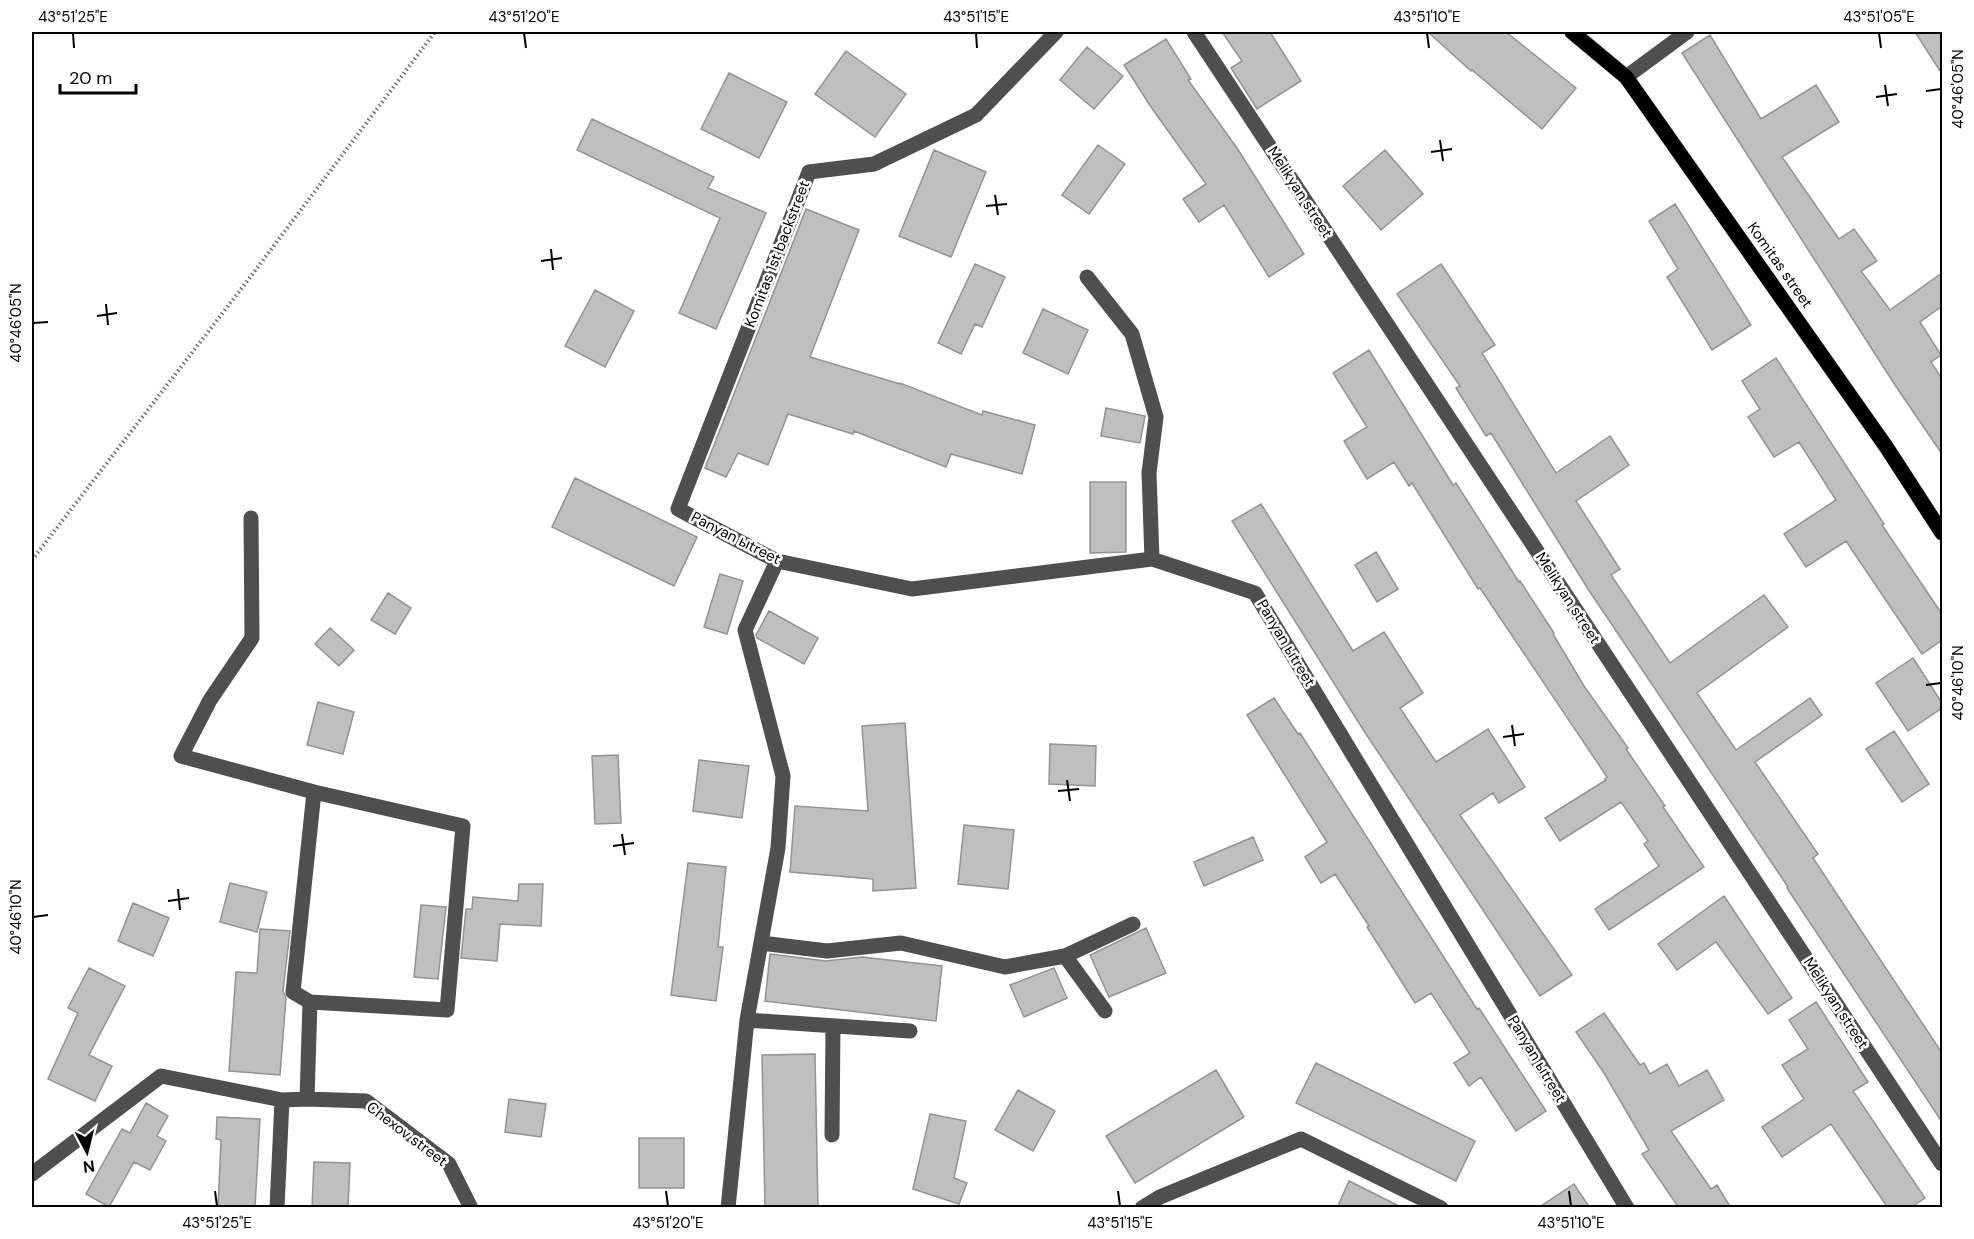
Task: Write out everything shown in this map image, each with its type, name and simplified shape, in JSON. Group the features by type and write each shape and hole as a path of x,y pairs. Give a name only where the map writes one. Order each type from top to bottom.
{"main road":[{"name":"Komitas street","path":"1572,32 1626,77 1887,448 1942,533"}],"street":[{"name":"Komitas 1st backstreet","path":"678,509 809,172 874,164 976,115 1056,32"},
{"name":"Melikyan street","path":"1194,32 1942,1164"},
{"path":"1626,77 1687,32"},
{"path":"1087,277 1132,334 1156,417 1149,472 1152,559"},
{"name":"Panyan ыtreet","path":"678,509 777,561 912,589 1152,559 1255,592 1627,1208"},
{"path":"251,518 252,638 210,700 181,756 314,792 463,826 447,1010 310,1002 293,992 314,792"},
{"path":"728,1208 747,1020 778,848 783,776 745,630 777,561"},
{"path":"761,943 827,951 901,944 1005,967 1065,956 1133,924"},
{"path":"1065,956 1105,1011"},
{"path":"307,1099 310,1002"},
{"path":"747,1020 910,1031"},
{"path":"832,1136 833,1026"},
{"name":"Chexov street","path":"32,1174 161,1076 282,1100 366,1101 449,1164 471,1208"},
{"path":"278,1208 282,1100"},
{"path":"1142,1208 1160,1197 1301,1139 1417,1202 1441,1208"}],"path":[{"path":"32,560 245,284 435,32"}],"building":[{"path":"1222,32 1270,32 1301,81 1257,109 1231,68 1242,61"},
{"path":"1428,32 1506,32 1576,88 1542,129 1471,71"},
{"path":"1915,32 1942,32 1942,74"},
{"path":"1710,35 1761,119 1816,85 1839,122 1782,157 1839,239 1854,229 1877,261 1861,271 1890,310 1942,273 1942,306 1920,322 1941,355 1931,362 1942,379 1942,454 1895,385 1682,53"},
{"path":"1166,39 1191,79 1188,80 1237,148 1304,254 1269,277 1224,205 1199,222 1183,199 1206,184 1124,65"},
{"path":"1087,47 1123,76 1094,109 1060,80"},
{"path":"846,51 906,94 875,137 815,94"},
{"path":"729,73 787,102 759,158 701,129"},
{"path":"592,119 714,177 708,188 766,213 716,329 679,313 720,218 577,150"},
{"path":"1098,145 1125,164 1089,214 1062,195"},
{"path":"934,150 986,172 951,257 899,236"},
{"path":"1385,150 1423,194 1381,230 1343,186"},
{"path":"1675,204 1751,325 1712,350 1667,277 1678,269 1649,221"},
{"path":"806,209 859,230 810,357 900,383 982,415 983,411 1035,425 1022,474 951,454 946,467 854,431 853,434 788,414 768,465 738,453 726,477 705,468"},
{"path":"975,264 1005,277 982,327 975,324 961,354 938,343"},
{"path":"1441,264 1495,345 1482,353 1556,473 1610,436 1629,465 1576,501 1620,569 1611,575 1670,663 1764,595 1788,627 1697,693 1736,750 1810,698 1822,715 1755,762 1818,854 1813,858 1942,1053 1942,1122 1588,589 1491,433 1486,436 1456,388 1460,386 1397,294"},
{"path":"595,290 634,311 605,367 565,346"},
{"path":"1043,309 1088,330 1068,374 1023,353"},
{"path":"1369,350 1453,485 1456,483 1554,633 1584,686 1628,748 1626,749 1665,806 1663,807 1704,867 1609,930 1595,909 1659,866 1644,844 1648,841 1621,802 1560,841 1545,818 1606,780 1607,777 1480,588 1478,589 1412,483 1409,486 1394,462 1367,479 1344,441 1367,427 1333,373"},
{"path":"1776,358 1884,524 1882,525 1942,614 1942,640 1922,654 1846,541 1806,567 1784,534 1836,500 1799,442 1774,457 1748,417 1760,409 1742,381"},
{"path":"1106,408 1145,416 1140,443 1101,436"},
{"path":"575,478 697,537 674,586 552,527"},
{"path":"1090,482 1126,482 1126,552 1090,553"},
{"path":"1261,504 1353,651 1384,632 1423,693 1400,708 1436,762 1488,729 1525,787 1499,803 1493,793 1460,815 1572,975 1540,996 1364,731 1232,521"},
{"path":"1376,552 1398,589 1377,602 1355,565"},
{"path":"720,574 743,581 727,634 704,627"},
{"path":"388,593 411,608 395,634 371,620"},
{"path":"769,611 818,638 804,664 757,638 756,635"},
{"path":"330,628 354,650 339,666 315,644"},
{"path":"1913,658 1942,703 1942,708 1908,731 1876,683"},
{"path":"1274,698 1298,734 1300,733 1477,1009 1479,1008 1546,1111 1516,1131 1481,1077 1469,1086 1454,1063 1470,1053 1431,993 1415,1003 1335,874 1321,883 1305,857 1327,842 1247,715"},
{"path":"318,702 354,712 343,754 307,745"},
{"path":"905,723 916,888 873,891 873,879 790,872 795,806 868,811 862,726"},
{"path":"1894,731 1929,784 1902,802 1866,749"},
{"path":"1050,744 1096,746 1095,786 1049,784"},
{"path":"618,755 621,823 595,824 592,756"},
{"path":"699,760 749,766 742,818 693,811"},
{"path":"964,825 1014,830 1008,889 958,884"},
{"path":"1253,837 1263,860 1204,886 1194,862"},
{"path":"688,863 726,867 718,947 723,947 716,1001 671,995"},
{"path":"230,883 267,892 257,932 220,922"},
{"path":"519,884 543,884 541,926 500,924 497,961 461,958 466,909 472,909 473,897 518,901"},
{"path":"1724,896 1792,998 1768,1014 1716,942 1677,970 1658,944"},
{"path":"133,903 169,918 153,956 118,941"},
{"path":"421,905 446,907 438,979 414,977"},
{"path":"1146,928 1166,973 1109,997 1090,955"},
{"path":"260,929 290,931 283,991 286,998 280,1075 229,1071 236,972 257,973"},
{"path":"770,954 826,961 862,957 942,966 936,1021 765,1001"},
{"path":"89,968 125,986 89,1055 112,1066 95,1101 48,1079 78,1013 68,1008"},
{"path":"1054,968 1067,998 1024,1017 1010,985"},
{"path":"1816,1002 1868,1082 1853,1091 1925,1198 1910,1208 1888,1208 1831,1124 1782,1157 1762,1127 1804,1099 1782,1065 1808,1049 1789,1020"},
{"path":"1604,1013 1640,1065 1644,1063 1650,1074 1667,1064 1679,1086 1707,1070 1724,1100 1671,1131 1711,1189 1717,1185 1731,1208 1679,1208 1642,1154 1649,1150 1604,1073 1576,1032"},
{"path":"815,1054 818,1208 765,1208 762,1055"},
{"path":"1316,1063 1475,1141 1456,1181 1296,1103"},
{"path":"1216,1070 1244,1117 1135,1183 1106,1136"},
{"path":"1018,1090 1055,1111 1033,1151 995,1130"},
{"path":"509,1099 546,1104 541,1137 505,1132"},
{"path":"146,1103 168,1116 157,1136 166,1141 150,1170 134,1162 109,1207 86,1194 122,1129 130,1133"},
{"path":"930,1114 966,1121 954,1178 967,1183 959,1204 913,1189"},
{"path":"217,1117 260,1119 255,1208 218,1208 221,1140 216,1139"},
{"path":"639,1138 684,1138 684,1188 639,1188"},
{"path":"314,1162 350,1163 348,1208 312,1208"},
{"path":"1349,1181 1403,1208 1337,1208"},
{"path":"1574,1184 1590,1208 1538,1208"}]}
